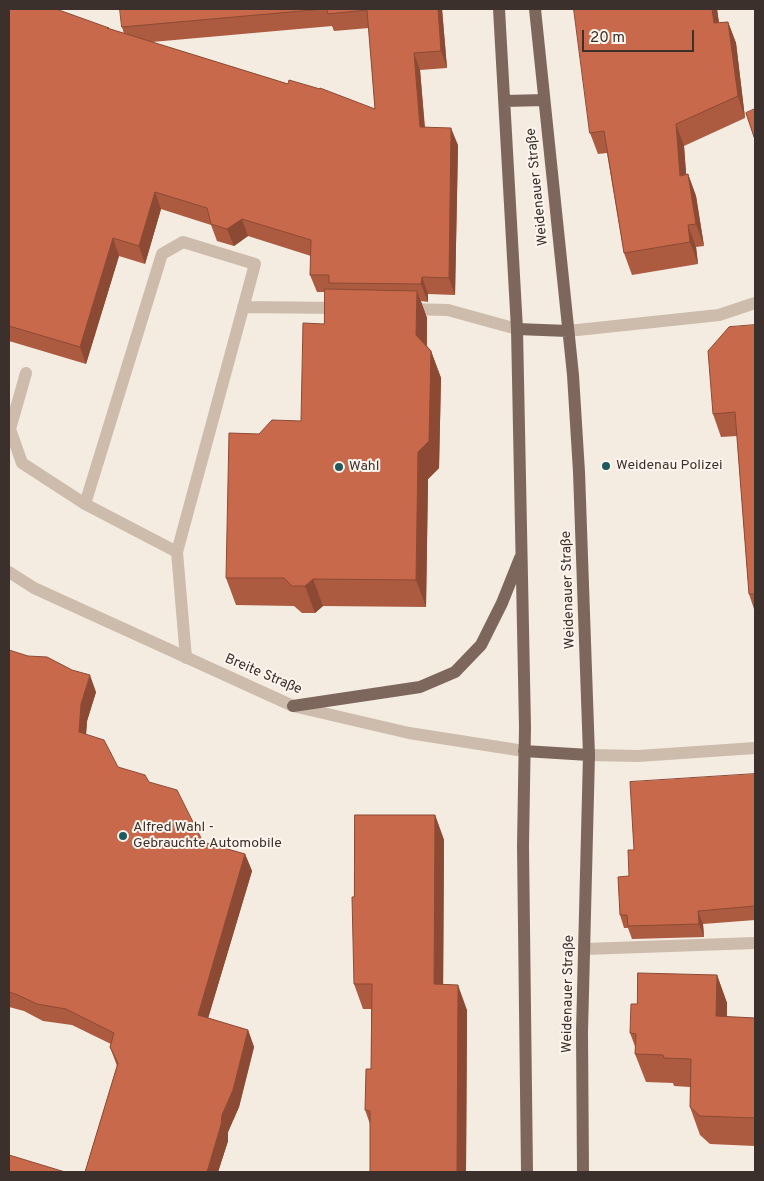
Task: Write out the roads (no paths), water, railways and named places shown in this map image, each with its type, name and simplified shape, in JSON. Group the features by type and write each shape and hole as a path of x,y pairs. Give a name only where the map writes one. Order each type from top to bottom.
{"main road":[{"name":"Weidenauer Straße","path":"499,9 517,329 522,554 527,1172"},
{"name":"Weidenauer Straße","path":"535,9 568,331 579,472 589,755 582,1032 583,1172"},
{"path":"505,102 544,100"},
{"path":"517,329 568,331"},
{"path":"293,706 420,687 455,672 481,644 502,603 522,554"},
{"path":"524,751 589,755"}],"street":[{"path":"85,504 162,254 183,242 255,264 176,552 186,658"},
{"path":"568,331 719,315 755,303"},
{"path":"243,307 355,308"},
{"path":"392,309 448,310 517,329"},
{"path":"26,373 10,429 22,463 85,504 176,552"},
{"name":"Breite Straße","path":"9,572 34,588 293,706 409,733 524,751"},
{"path":"589,755 638,756 755,748"},
{"path":"585,949 755,943"}],"place":[{"name":"Weidenau Polizei","path":"606,466"},
{"name":"Wahl","path":"339,467"},
{"name":"Alfred Wahl - Gebrauchte Automobile","path":"123,836"}]}
